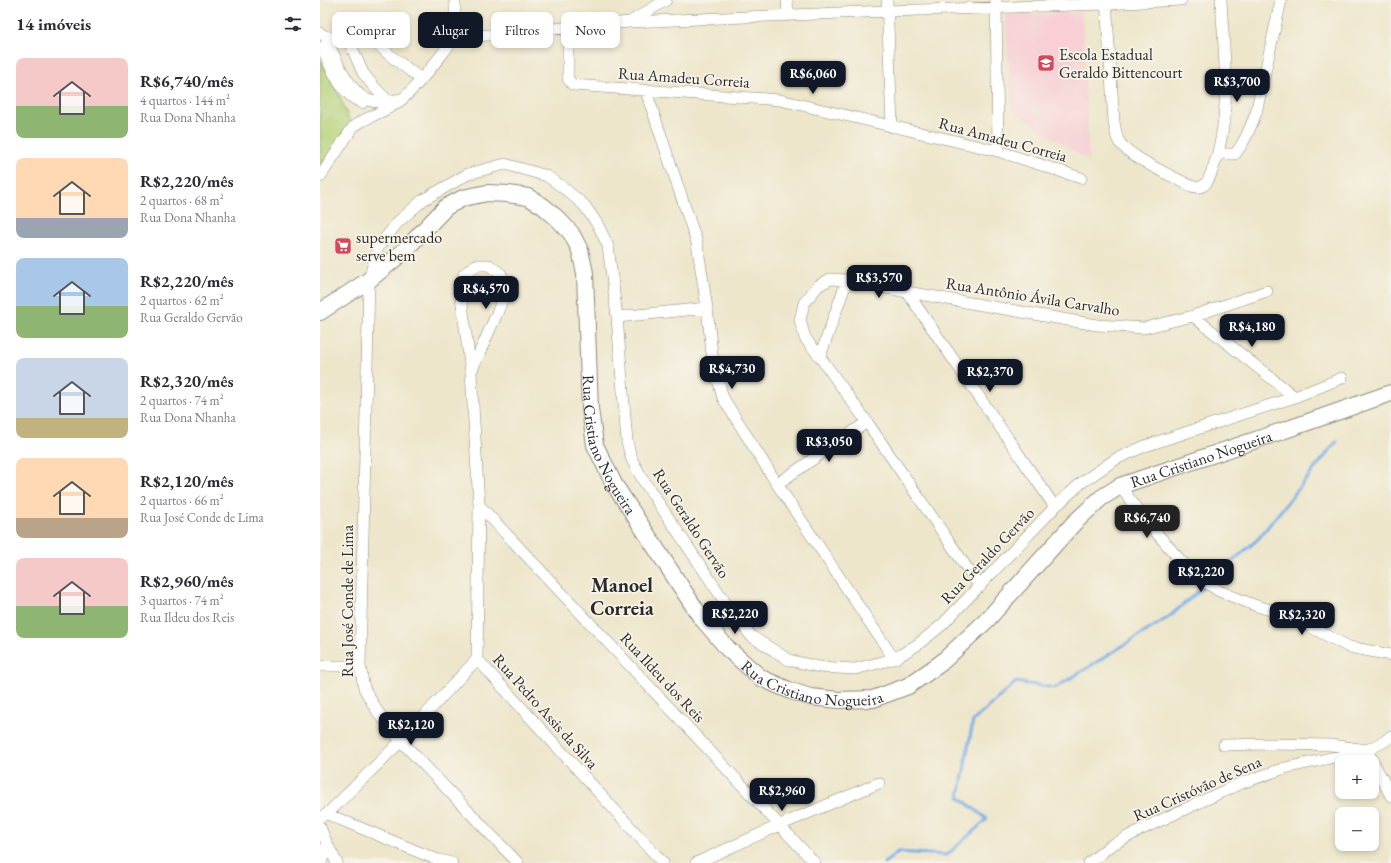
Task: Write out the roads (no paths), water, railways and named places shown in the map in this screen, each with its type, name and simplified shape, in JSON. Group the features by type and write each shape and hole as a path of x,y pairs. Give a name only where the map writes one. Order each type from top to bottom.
{"highway":[{"name":"Rua Cristiano Nogueira","path":"320,312 370,280 403,252 446,207 463,198 487,193 508,194 528,197 543,206 558,219 570,233 580,250 585,273 590,409 595,445 614,484 700,616 728,649 760,678 810,697 839,700 873,699 908,686 942,663 988,620 1074,523 1101,498 1120,486 1391,393"}],"street":[{"path":"455,0 455,12"},
{"path":"630,22 666,0"},
{"path":"787,0 788,16"},
{"path":"620,23 788,16 887,6 1181,0"},
{"path":"1106,2 1114,122 1118,139 1123,147 1132,154 1190,186 1200,187 1205,185 1210,178 1219,154 1226,107 1221,0"},
{"path":"1219,154 1235,154 1245,142 1256,113 1281,0"},
{"path":"996,4 998,151"},
{"path":"887,6 892,127"},
{"path":"483,36 561,29"},
{"path":"322,35 332,37"},
{"path":"322,35 350,84 359,94 369,100 388,105"},
{"path":"320,47 345,92 362,103 388,105"},
{"path":"352,48 363,73 388,105"},
{"path":"382,48 421,79"},
{"path":"320,177 354,127 388,105 403,99 447,48"},
{"name":"Rua Amadeu Correia","path":"568,48 568,79 572,85 780,100 998,151 1081,178"},
{"path":"646,91 697,243 707,308 713,364 723,398 777,484 894,659"},
{"name":"Rua Geraldo Gervão","path":"370,280 378,247 398,222 423,200 468,174 505,164 547,176 584,205 598,225 608,246 617,317 627,442 632,460 643,480 727,605 751,636 789,660 819,667 855,669 894,659 917,645 942,625 1055,507 1081,483 1116,459 1145,446 1295,398 1342,378"},
{"path":"470,372 498,312 506,289 501,274 489,265 476,265 464,274 460,289 470,372 479,505"},
{"name":"Rua Antônio Ávila Carvalho","path":"980,586 867,422 805,338 800,320 804,303 818,286 830,279 847,280 906,292 1097,325 1144,328 1193,316 1267,291"},
{"name":"Rua José Conde de Lima","path":"370,280 360,666 364,688 377,711 400,740 518,863"},
{"path":"820,357 847,280"},
{"path":"906,292 1055,507"},
{"path":"617,317 707,308"},
{"path":"1193,316 1295,398"},
{"path":"777,484 867,422"},
{"path":"1120,486 1167,546 1195,575 1219,591 1301,622 1349,647 1391,655"},
{"name":"Rua Pedro Assis da Silva","path":"479,505 477,659 663,863"},
{"name":"Rua Ildeu dos Reis","path":"479,505 815,863"},
{"path":"452,863 437,861 324,816 400,740 477,659"},
{"path":"320,666 360,666"},
{"name":"Rua Cristóvão de Sena","path":"1089,863 1110,846 1142,829 1239,784 1285,768 1367,750 1385,741 1391,736"},
{"path":"1224,745 1331,745 1367,750 1391,796"},
{"path":"696,863 879,783"},
{"path":"320,827 327,844 338,863"},
{"path":"320,863 327,844"}],"waterway":[{"path":"884,863 898,852 947,855 987,819 959,797 973,721 1016,682 1055,688 1169,617 1258,539 1337,441"}],"place":[{"name":"Escola Estadual Geraldo Bittencourt","path":"1046,63"},
{"name":"supermercado serve bem","path":"343,246"}],"district":[{"name":"Manoel Correia","path":"622,596"}]}
